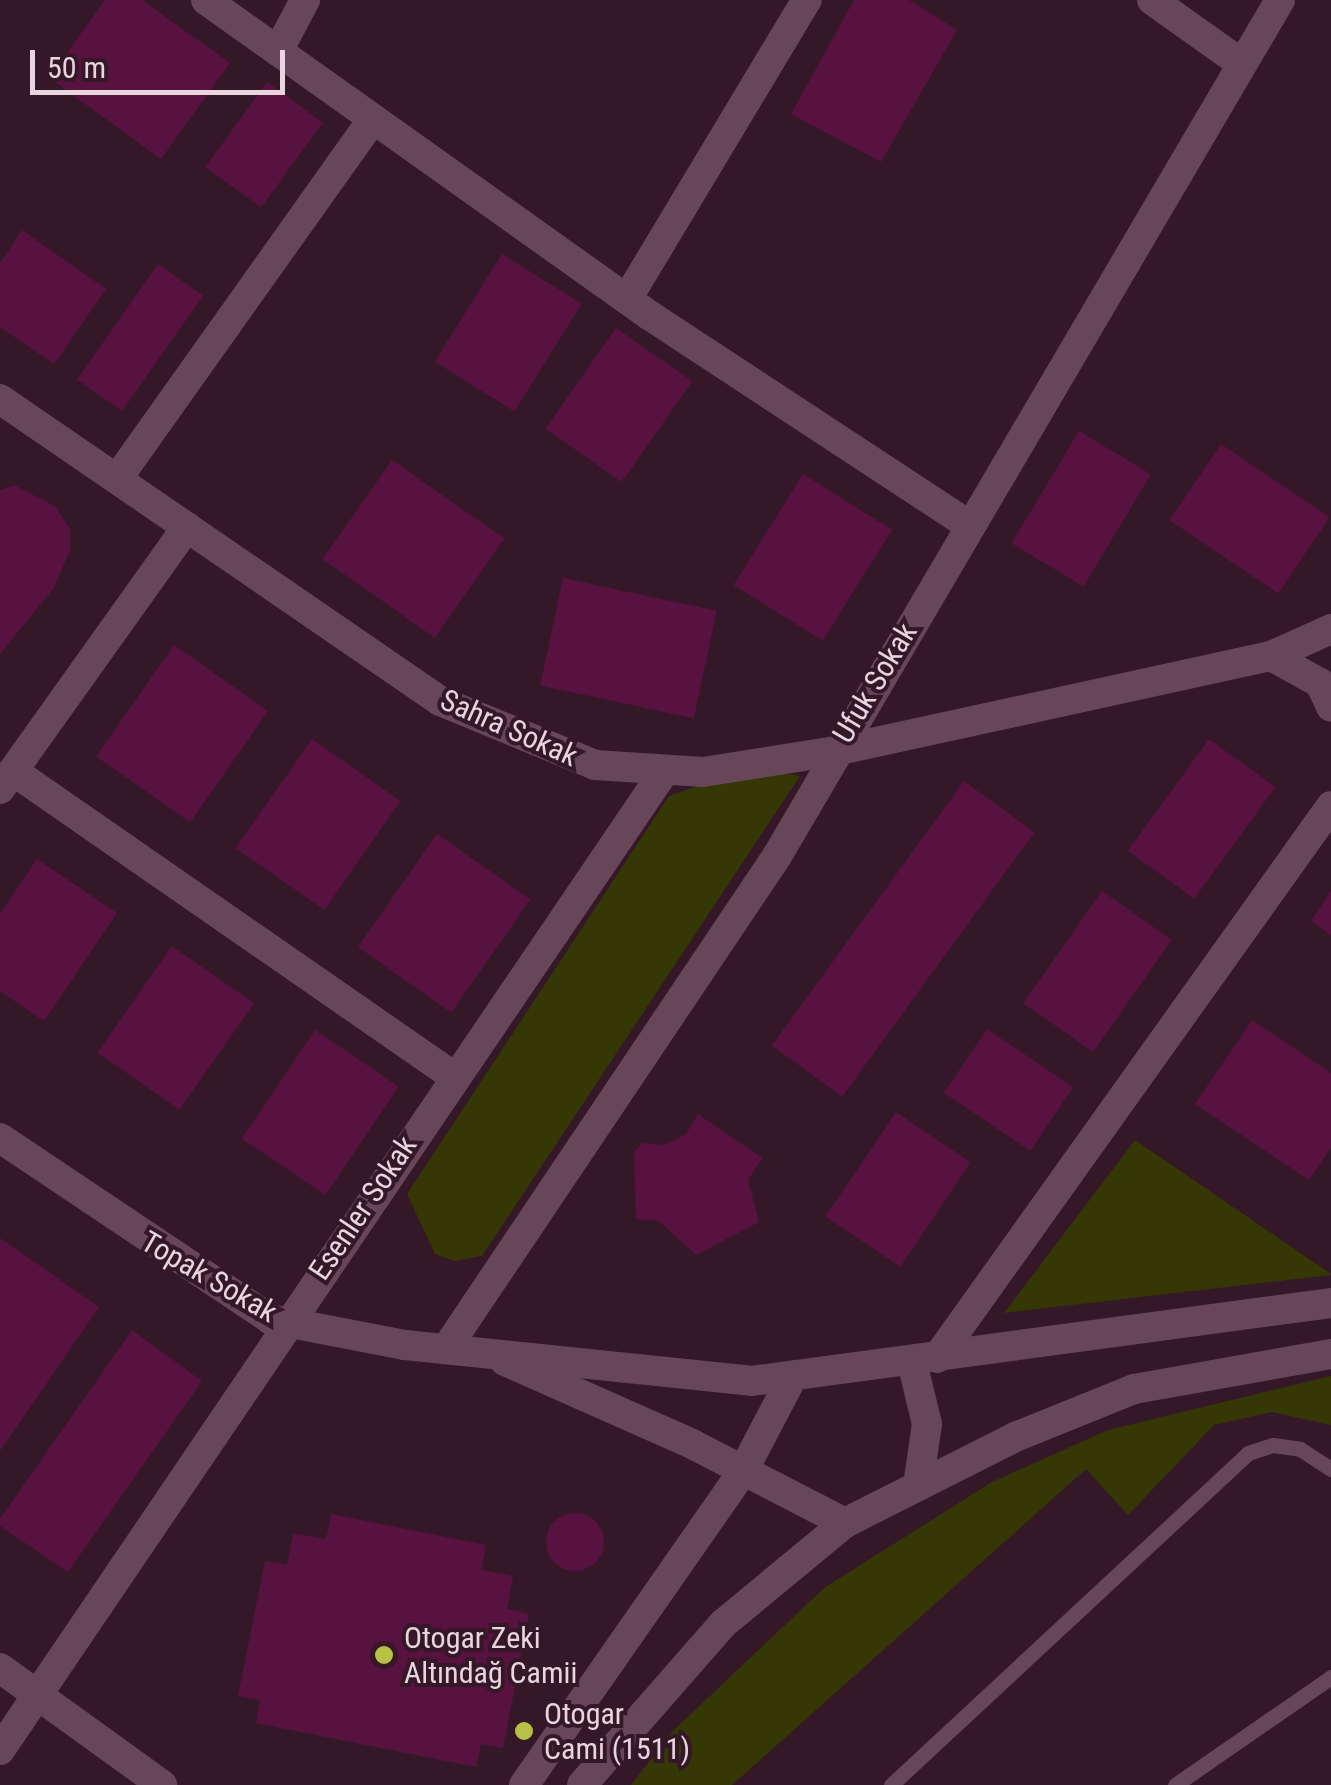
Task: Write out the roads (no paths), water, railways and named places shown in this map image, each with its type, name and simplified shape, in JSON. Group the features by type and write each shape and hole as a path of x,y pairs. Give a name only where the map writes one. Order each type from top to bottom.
{"street":[{"path":"206,0 628,299 969,525"},
{"path":"278,51 306,0"},
{"path":"628,299 807,0"},
{"path":"1152,0 1242,64"},
{"name":"Ufuk Sokak","path":"446,1349 777,856 835,751 1280,0"},
{"path":"117,479 373,119"},
{"name":"Sahra Sokak","path":"0,399 440,701 595,766 704,772 835,751 1271,656 1331,629"},
{"path":"187,527 7,780 453,1076"},
{"path":"1271,656 1320,683 1331,707"},
{"name":"Esenler Sokak","path":"0,1750 41,1697 287,1322 665,770"},
{"path":"918,1486 927,1424 924,1360 1331,806"},
{"name":"Topak Sokak","path":"0,1138 122,1226 270,1319 446,1349 752,1381 1331,1303"},
{"path":"487,1353 845,1523"},
{"path":"582,1785 724,1623 845,1523 1015,1436 1134,1389 1331,1354"},
{"path":"524,1785 742,1473 792,1376"},
{"path":"0,1668 162,1785"}],"lane":[{"path":"891,1785 1248,1453 1273,1445 1300,1450 1331,1470"},
{"path":"1175,1785 1327,1676"}],"place":[{"name":"Otogar Zeki Altındağ Camii","path":"384,1655"},
{"name":"Otogar Cami (1511)","path":"524,1731"}]}
